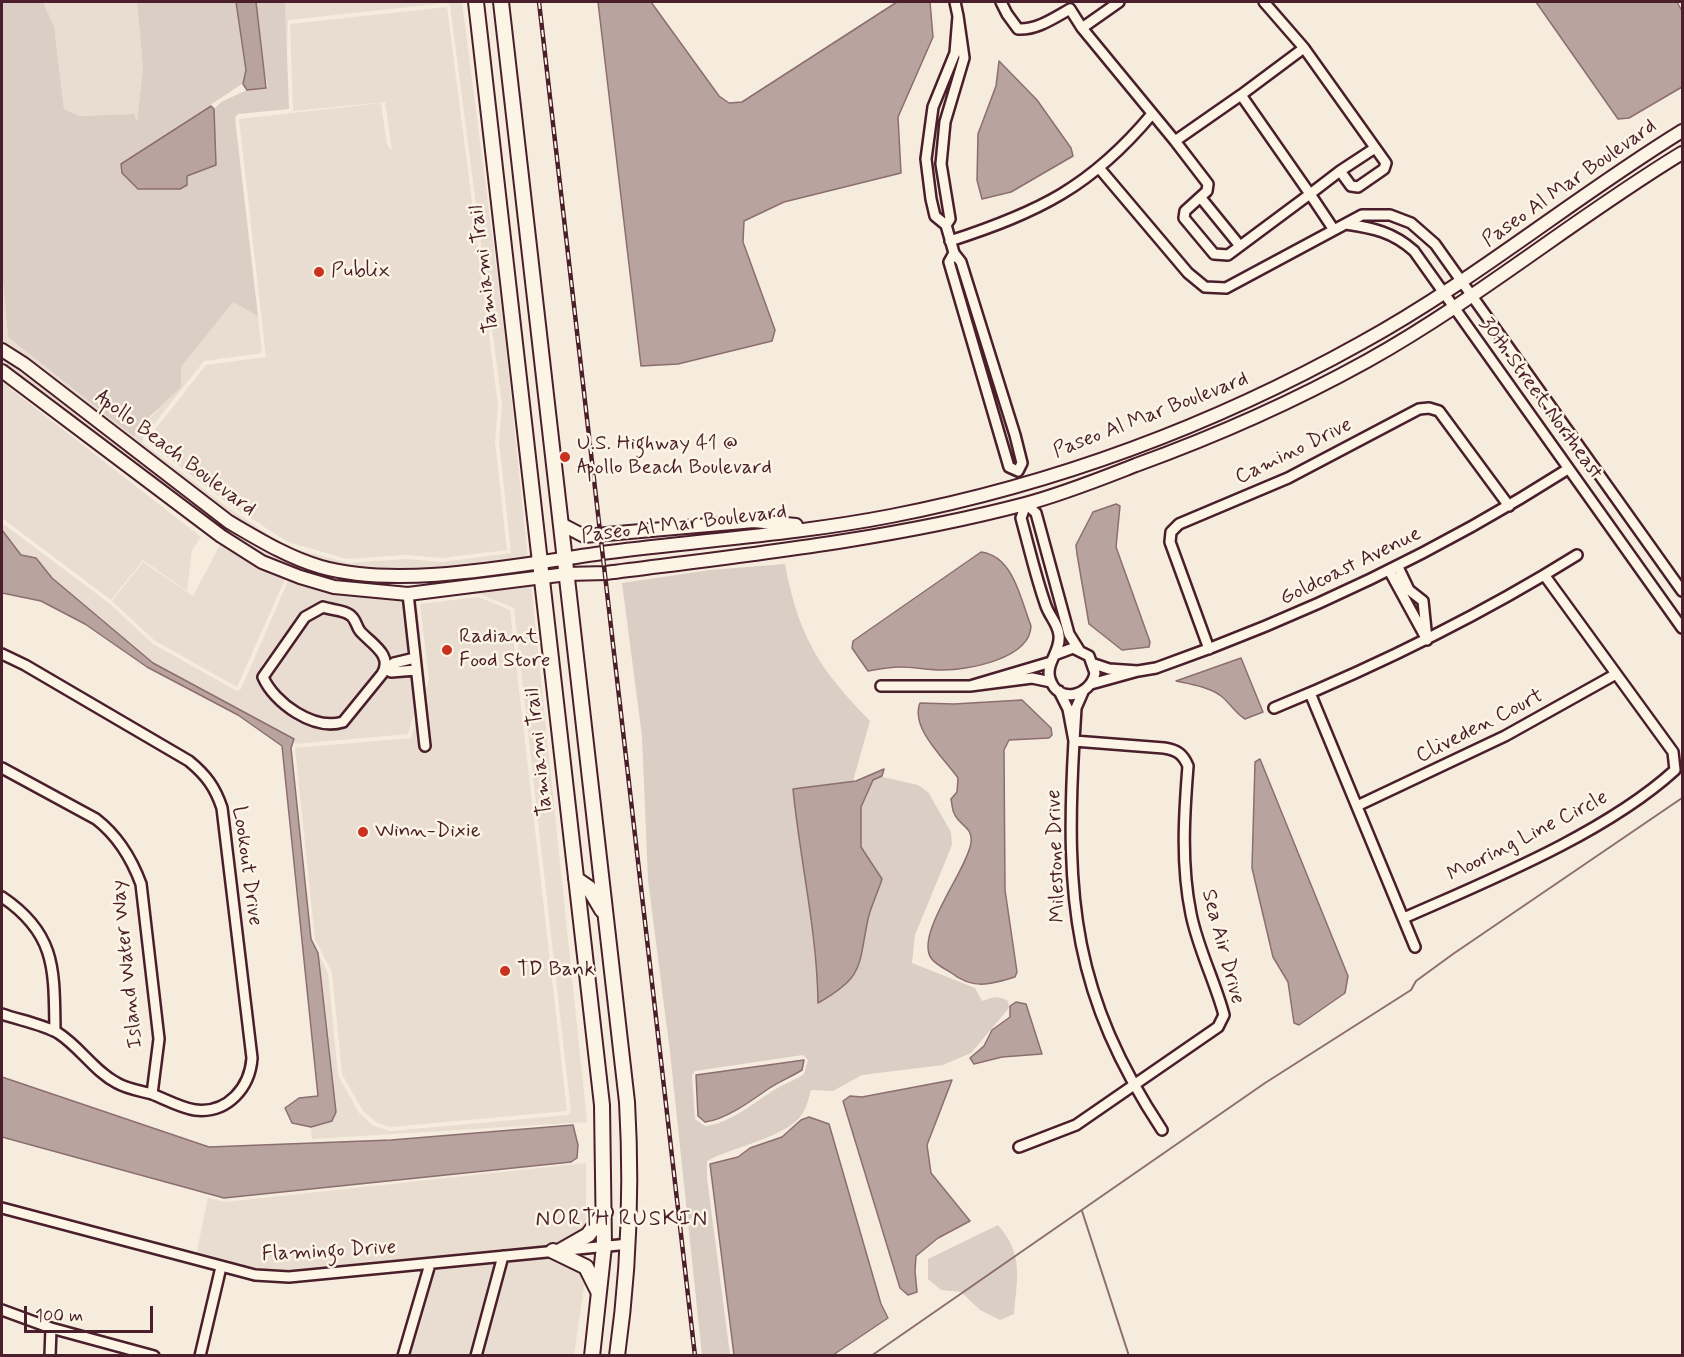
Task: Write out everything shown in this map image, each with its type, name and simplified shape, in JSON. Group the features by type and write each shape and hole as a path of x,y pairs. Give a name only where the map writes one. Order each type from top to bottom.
{"main road":[{"name":"Tamiami Trail","path":"476,2 602,1105 604,1246 592,1356"},
{"path":"501,2 627,1102 630,1147 629,1244 617,1356"},
{"name":"Paseo Al Mar Boulevard","path":"566,567 603,553 822,527 891,516 1022,484 1097,461 1230,410 1364,342 1443,294 1634,161 1683,131"},
{"name":"Paseo Al Mar Boulevard","path":"566,567 606,573 823,545 894,533 1026,504 1197,443 1284,404 1368,361 1453,309 1646,175 1683,153"},
{"path":"502,231 527,228"},
{"name":"Apollo Beach Boulevard","path":"2,350 24,364 229,522 266,543 320,567 364,574 406,575 540,562 566,567"},
{"name":"Apollo Beach Boulevard","path":"2,371 207,526 262,562 334,587 408,594 542,577 566,567"},
{"path":"1022,484 1026,504"},
{"path":"561,524 584,536 754,521 822,527"},
{"path":"406,575 408,594"},
{"path":"576,879 589,888 606,917"},
{"path":"556,1251 588,1235 605,1212"},
{"path":"556,1251 586,1267 592,1274 600,1297"}],"street":[{"path":"946,225 950,219 941,164 945,122 964,58 955,2"},
{"path":"1001,2 1018,29 1039,25 1068,5 1082,28 1208,184 1207,191 1185,211 1184,218 1214,254 1228,255 1340,171 1375,148"},
{"path":"1082,28 1119,2"},
{"path":"1264,2 1304,48 1386,166 1361,185 1351,186 1340,171"},
{"path":"954,253 949,262 972,346 1009,467 1018,471 1022,463 1015,435 961,262 954,253 946,225 935,216 931,199 926,159 933,107 955,53 958,16"},
{"path":"1174,141 1304,48"},
{"path":"1241,95 1334,230"},
{"path":"950,241 1020,218 1065,193 1100,169 1152,114"},
{"name":"30th Street Northeast","path":"1100,169 1188,273 1205,288 1226,288 1362,215 1390,215 1411,223 1429,237 1683,591"},
{"path":"1201,198 1240,246"},
{"name":"30th Street Northeast","path":"1346,224 1383,230 1401,239 1414,251 1453,309 1683,628"},
{"name":"Camino Drive","path":"1209,649 1170,542 1172,532 1179,524 1288,478 1419,409 1429,408 1439,411 1509,506"},
{"name":"Goldcoast Avenue","path":"1091,684 1156,668 1292,617 1394,569 1509,506 1568,469"},
{"path":"970,686 1054,658 1067,649 1079,650 1089,656 1094,664 1095,673 1091,684 1083,692 1071,695 1059,691 1051,682 1049,670 1054,658 1058,630 1047,608 1021,518 1026,504 1036,513 1069,634 1079,650"},
{"path":"1274,708 1427,640 1545,576 1577,555"},
{"path":"1394,569 1427,640"},
{"path":"1394,569 1409,590 1423,601 1427,640"},
{"name":"Mooring Line Circle","path":"1404,918 1561,844 1612,816 1675,770 1673,752 1545,576"},
{"path":"408,594 425,746"},
{"path":"385,669 384,656 362,633 354,618 348,613 323,608 313,611 303,620 263,677 272,694 293,710 320,723 334,725 343,722 385,669 394,663 415,658"},
{"name":"Lookout Drive","path":"2,654 25,665 189,761 206,775 216,791 222,808 252,1058 251,1073 245,1087 232,1100 215,1108 195,1110 152,1094"},
{"name":"Goldcoast Avenue","path":"1094,664 1109,669 1138,671"},
{"path":"385,669 391,672 416,670"},
{"name":"Cliveden Court","path":"1357,806 1496,741 1616,674"},
{"path":"881,686 970,686 1032,678 1051,682"},
{"name":"Milestone Drive","path":"1059,691 1068,709 1074,741"},
{"name":"Milestone Drive","path":"1083,692 1077,708 1069,837 1077,933 1090,985 1111,1040 1133,1086 1162,1130"},
{"path":"1310,693 1415,947"},
{"name":"Sea Air Drive","path":"1019,1147 1076,1125 1218,1027 1224,1016 1202,953 1190,905 1184,828 1188,766 1184,757 1176,750 1074,741"},
{"name":"Island Water Way","path":"2,768 96,819 109,829 133,862 141,884 159,1039 152,1094"},
{"path":"2,897 31,920 46,942 54,982 55,1031"},
{"path":"2,1014 55,1031 76,1045 96,1067 117,1083 152,1094"},
{"name":"Flamingo Drive","path":"2,1208 221,1267 255,1275 289,1277 629,1244"},
{"path":"476,1356 503,1256"},
{"path":"403,1356 430,1264"},
{"path":"200,1356 221,1267"},
{"path":"2,1310 51,1328 154,1356"},
{"path":"50,1356 51,1328"}],"shaded area":[{"path":"2,2 43,2 54,26 64,109 80,116 134,114 137,121 143,68 137,2 239,2 236,3 246,70 245,82 121,164 138,189 180,189 190,173 216,165 214,109 221,102 247,90 268,87 261,56 256,2 285,2 289,109 238,114 235,118 258,316 233,302 181,367 181,387 148,418 134,437 8,337 2,271"},
{"path":"43,2 137,2 143,68 137,121 134,114 80,116 64,109 54,26"},
{"path":"236,2 256,2 266,88 247,90 243,84 246,70"},
{"path":"285,2 462,2 504,328 528,559 426,569 391,570 364,570 321,562 267,539 231,518 2,345 2,271 8,337 134,437 158,409 181,367 233,301 258,316 262,353 204,361 143,438 143,443 227,507 286,546 348,563 406,559 442,562 511,553 499,442 502,405 450,5 446,3 288,20 287,56"},
{"path":"598,2 651,2 719,96 729,103 742,102 897,2 930,2 933,37 898,117 901,173 784,202 744,221 743,242 775,330 772,341 678,364 641,366"},
{"path":"1536,2 1677,2 1682,11 1682,87 1629,118 1618,119"},
{"path":"447,7 498,405 495,441 507,550 441,558 406,555 347,559 288,542 229,504 146,441 206,365 266,357 239,119 381,103 387,145 392,150 385,102 293,111 290,24"},
{"path":"999,61 1037,100 1071,148 1073,156 1011,192 982,199 977,180 978,134 996,86"},
{"path":"211,106 214,109 216,165 187,176 187,185 180,189 138,189 122,173 121,164"},
{"path":"2,355 264,547 402,580 403,589 334,582 263,557 223,532 2,365"},
{"path":"2,382 201,537 192,550 187,591 143,560 111,600 2,518"},
{"path":"1116,504 1120,506 1116,547 1150,642 1149,647 1122,650 1089,624 1076,545 1093,512"},
{"path":"2,523 110,604 153,644 237,691 241,689 289,579 334,591 403,599 410,654 389,660 383,646 365,630 351,609 321,603 302,613 262,665 258,676 269,697 290,713 319,727 334,729 347,726 386,675 412,676 416,707 408,734 295,744 294,739 153,663 52,578 36,558 21,555 2,530"},
{"path":"2,530 21,555 36,558 52,578 153,663 294,739 291,748 311,939 318,953 336,1112 332,1121 311,1127 292,1123 285,1108 299,1098 318,1096 282,746 238,715 147,667 85,624 41,601 2,593"},
{"path":"220,545 285,579 237,687 154,640 112,601 143,562 193,596"},
{"path":"981,552 992,555 1001,562 1015,581 1031,626 1028,637 1020,647 996,660 967,668 942,670 896,667 868,671 852,648 853,641"},
{"path":"785,564 790,589 804,632 837,685 870,721 853,781 793,789 811,922 818,1002 844,985 857,969 869,914 882,879 861,847 861,807 873,780 878,776 918,785 928,792 951,832 952,845 915,935 912,963 975,988 982,1001 995,997 1004,999 1008,1001 1009,1008 971,1053 943,1065 862,1075 833,1091 811,1090 803,1113 785,1129 707,1161 707,1178 730,1355 702,1355 670,1052 648,880 642,736 622,583 710,570","holes":["803,1055 808,1060 804,1074 731,1118 705,1126 695,1119 692,1075 695,1071"]},
{"path":"531,584 587,1122 312,1139 311,1127 331,1121 336,1112 318,953 328,973 338,1075 359,1113 374,1126 391,1131 568,1115 571,1112 514,608 477,593 417,601 425,679 423,686 413,598"},
{"path":"478,597 510,610 567,1111 390,1127 377,1123 363,1111 342,1074 332,973 315,939 295,748 411,738 429,680 420,604"},
{"path":"323,613 346,617 358,636 379,658 378,671 340,718 334,720 321,718 295,706 275,690 268,678 300,630 316,615"},
{"path":"1241,658 1263,712 1245,719 1211,690 1176,681"},
{"path":"1022,700 1051,728 1052,735 1049,738 1009,740 1004,750 1005,890 1017,972 1015,977 989,984 974,984 958,978 935,962 931,958 928,947 936,918 961,869 971,837 968,829 956,817 953,810 951,799 957,792 958,778 930,742 918,713 920,703 954,704"},
{"path":"1260,759 1348,976 1345,993 1299,1025 1294,1023 1288,982 1273,957 1252,868 1255,762"},
{"path":"884,769 882,776 873,780 861,807 861,847 882,879 869,914 860,960 852,977 833,994 818,1003 815,949 793,789 856,781"},
{"path":"1016,1002 1026,1004 1042,1054 1002,1057 974,1064 970,1058 984,1046 992,1030 1010,1017 1010,1006"},
{"path":"804,1060 802,1070 729,1114 705,1122 698,1116 696,1075"},
{"path":"2,1077 209,1147 391,1140 573,1125 578,1145 577,1158 571,1162 224,1198 2,1137"},
{"path":"952,1080 927,1145 931,1173 970,1221 938,1238 916,1256 917,1292 908,1295 900,1288 843,1101 850,1096 862,1097"},
{"path":"809,1117 829,1124 881,1304 888,1318 833,1355 734,1355 710,1164 738,1157 750,1148 782,1137 801,1120"},
{"path":"586,1163 586,1230 558,1246 289,1272 254,1270 196,1255 208,1198 225,1202"},
{"path":"998,1225 1012,1246 1017,1267 1014,1314 1000,1320 980,1310 961,1292 941,1290 928,1279 928,1259"},
{"path":"553,1256 586,1274 574,1355 481,1356 507,1261"},
{"path":"497,1262 471,1355 408,1356 434,1268"}],"waterway":[{"path":"871,1356 1265,1083 1411,990 1416,981 1453,954 1682,798"},
{"path":"1082,1211 1129,1356"}],"railway":[{"path":"539,2 695,1356"}],"place":[{"name":"Publix","path":"319,272"},
{"name":"U.S. Highway 41 @ Apollo Beach Boulevard","path":"565,457"},
{"name":"Radiant Food Store","path":"447,650"},
{"name":"Winn-Dixie","path":"363,832"},
{"name":"TD Bank","path":"505,971"}],"district":[{"name":"NORTH RUSKIN","path":"622,1220"}]}
